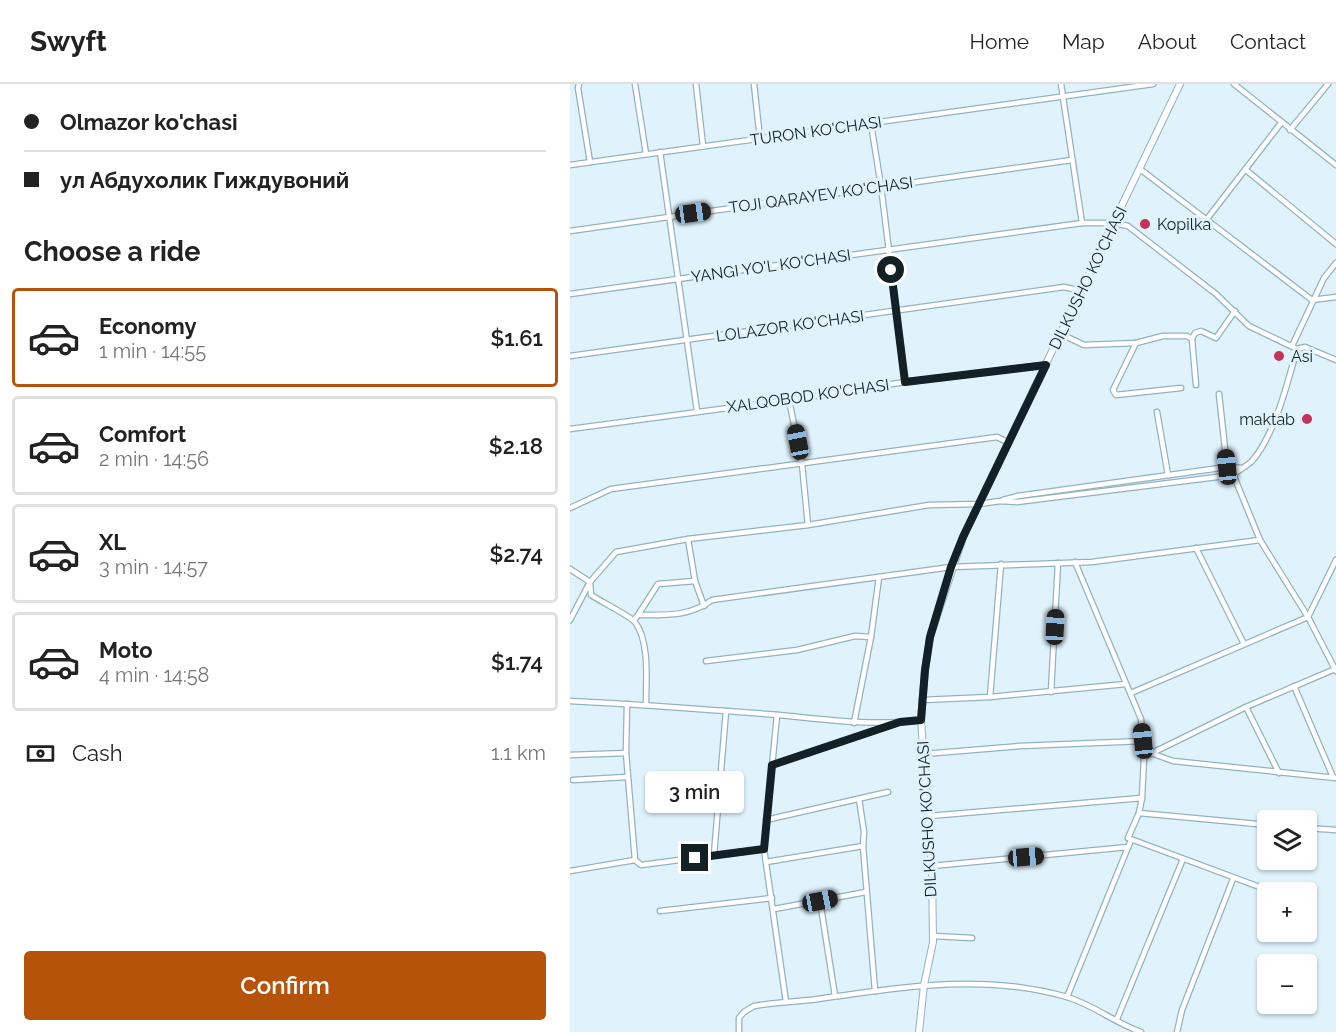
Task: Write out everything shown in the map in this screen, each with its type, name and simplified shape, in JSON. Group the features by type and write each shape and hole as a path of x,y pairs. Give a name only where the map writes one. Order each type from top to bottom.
{"street":[{"path":"570,85 579,84 590,162"},
{"path":"635,84 646,154"},
{"path":"696,84 702,146"},
{"path":"754,84 760,139"},
{"path":"1061,84 1082,223"},
{"name":"TURON KO'CHASI","path":"570,165 1154,84"},
{"path":"1174,84 1180,84"},
{"name":"DILKUSHO KO'CHASI","path":"919,1032 924,985 933,936 932,866 921,720 930,637 951,567 963,537 1180,84"},
{"path":"1234,84 1240,86 1281,123 1336,165"},
{"path":"1290,130 1328,84"},
{"path":"1207,219 1281,123"},
{"path":"871,124 881,186 905,382"},
{"path":"660,152 697,411"},
{"name":"TOJI QARAYEV KO'CHASI","path":"570,231 1072,160"},
{"path":"1140,169 1312,300 1336,297"},
{"path":"1246,170 1336,244"},
{"name":"YANGI YO'L KO'CHASI","path":"570,294 1082,223 1114,223"},
{"path":"1114,223 1128,226 1235,311 1249,326 1295,347 1305,347 1336,360"},
{"path":"1000,501 1017,502 1233,475 1252,461 1276,417 1295,347 1312,300 1323,278 1336,263"},
{"name":"LOLAZOR KO'CHASI","path":"570,356 1064,287 1082,291"},
{"path":"1196,385 1192,339 1195,333 1201,331 1216,338 1235,311"},
{"path":"1061,334 1084,345 1136,342 1163,336 1187,336 1192,339"},
{"path":"1136,342 1113,390 1116,395 1181,388"},
{"name":"XALQOBOD KO'CHASI","path":"570,429 905,382 1046,365"},
{"path":"1144,757 1246,707 1335,670 1308,617 1260,540 1228,467 1220,394"},
{"path":"789,400 802,464 808,525"},
{"path":"1157,412 1168,475"},
{"path":"570,508 612,489 997,437 1007,442"},
{"path":"570,620 590,582 616,552 688,539 808,525 929,504 979,504 1018,496 1168,475 1228,467 1242,468"},
{"path":"688,539 695,581 704,606"},
{"path":"638,615 668,615 699,610 712,600 951,567 1075,562 1260,540"},
{"path":"1196,548 1244,644"},
{"path":"1131,693 1308,617 1336,560"},
{"path":"1075,562 1141,719 1144,757 1142,798 1139,813 1128,838 1257,887"},
{"path":"1051,692 1058,563"},
{"path":"990,697 1001,564"},
{"path":"570,569 590,582"},
{"path":"854,723 871,637 879,577"},
{"path":"634,620 658,585 695,581"},
{"path":"590,582 591,595 634,620 643,638 646,705"},
{"path":"706,661 797,650 855,636 871,637"},
{"path":"922,700 990,697 1126,684"},
{"path":"1294,686 1335,778"},
{"path":"570,701 726,711 854,723 921,720"},
{"path":"627,704 627,777 635,860 640,865 764,849"},
{"path":"1246,707 1279,772"},
{"path":"714,855 726,711"},
{"path":"777,715 764,849 786,1002"},
{"path":"772,765 900,722"},
{"path":"924,754 1020,746 1143,741"},
{"path":"570,755 626,753"},
{"path":"1151,753 1173,761 1335,778"},
{"path":"573,780 627,777"},
{"path":"766,820 888,792"},
{"path":"929,816 1142,798"},
{"path":"859,799 864,832 862,846 875,991"},
{"path":"1139,813 1257,824"},
{"path":"1317,829 1336,830"},
{"path":"1067,997 1131,840"},
{"path":"766,862 862,846"},
{"path":"932,866 1128,847"},
{"path":"1117,1019 1183,859"},
{"path":"570,871 635,860"},
{"path":"1177,1032 1182,1010 1233,879"},
{"path":"774,909 866,892"},
{"path":"660,912 772,898"},
{"path":"820,901 835,996"},
{"path":"933,936 972,938"},
{"path":"739,1032 739,1018 754,1006 954,982 1003,984 1067,997 1117,1019 1125,1027 1141,1032"}],"place":[{"name":"Kopilka","path":"1145,224"},
{"name":"Asi","path":"1279,356"},
{"name":"maktab","path":"1307,419"}],"route":[{"path":"695,858 764,849 772,765 900,722 921,720 930,637 951,567 1007,442 1046,365 905,382 891,270"}]}
